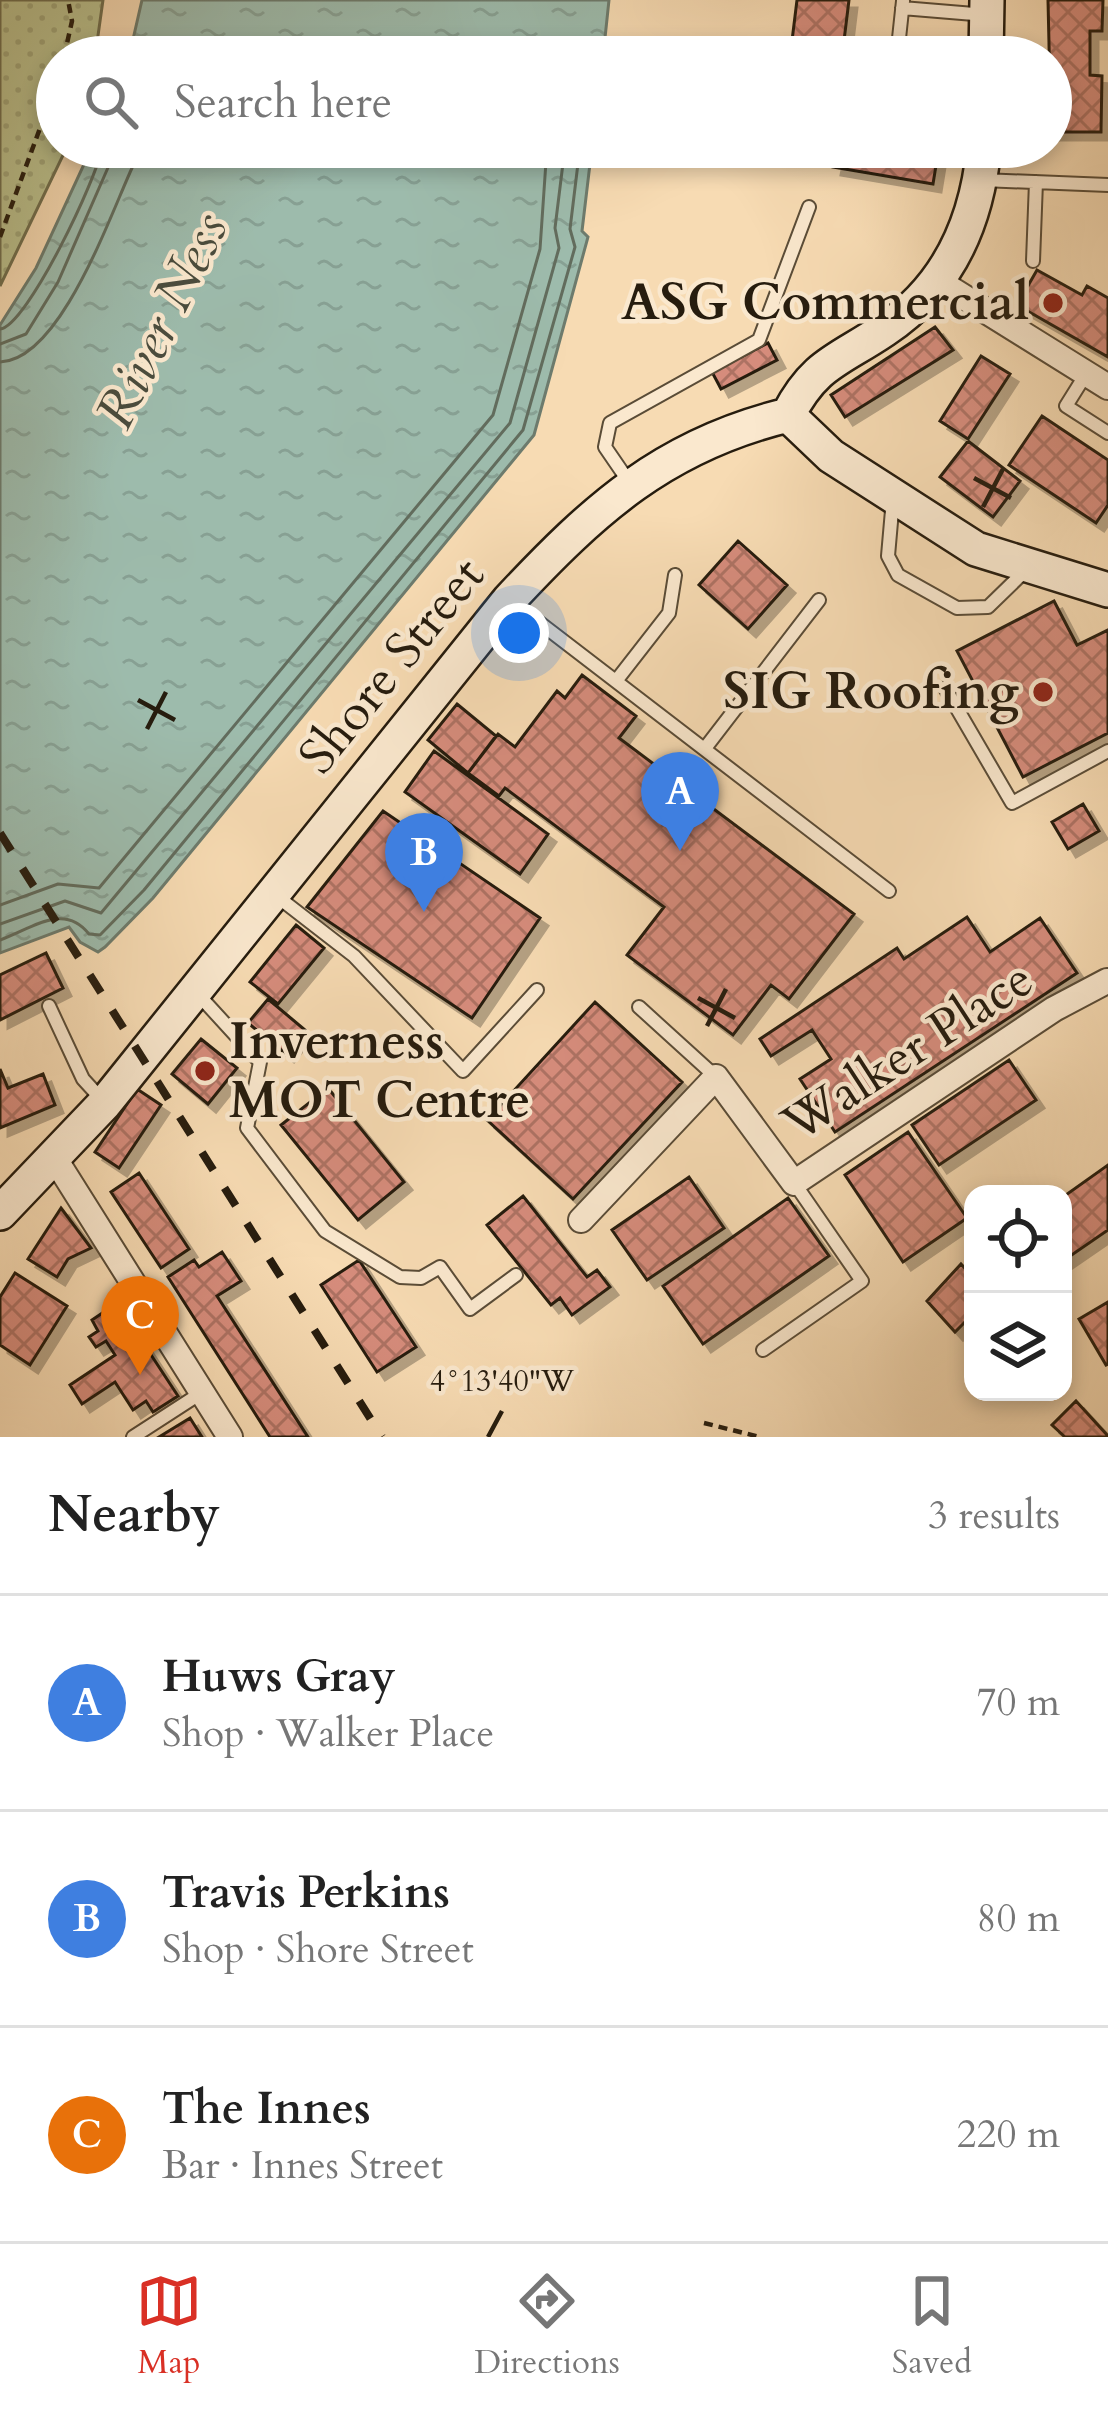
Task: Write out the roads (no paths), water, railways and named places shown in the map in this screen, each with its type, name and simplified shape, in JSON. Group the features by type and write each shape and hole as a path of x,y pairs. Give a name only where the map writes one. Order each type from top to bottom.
{"street":[{"path":"981,168 965,234 938,281 888,328 808,377 788,415 831,456 976,550 1108,590"},
{"path":"938,281 1097,380"},
{"name":"Shore Street","path":"0,1213 56,1160 105,1103 509,600 580,524 630,483 727,432 788,415"},
{"name":"Walker Place","path":"581,1220 716,1077 794,1183 1054,1009 1107,979"},
{"path":"56,1160 230,1437"}],"lane":[{"path":"899,36 903,4 987,7"},
{"path":"994,168 1036,182 1108,185"},
{"path":"1033,260 1036,182"},
{"path":"630,483 605,447 610,423 759,340 809,207"},
{"path":"1097,380 1066,406 1108,433"},
{"path":"893,498 888,556 898,575 957,608 988,607 1028,568"},
{"path":"616,680 669,613 675,575"},
{"path":"509,600 889,891"},
{"path":"706,747 819,600"},
{"path":"945,688 1012,803 1108,752"},
{"path":"273,894 353,956 464,1071 537,989"},
{"path":"195,991 260,1062 247,1128 315,1222 400,1277 421,1278 440,1267 470,1309 516,1275"},
{"path":"49,1006 83,1078 105,1103"},
{"path":"639,1007 716,1077"},
{"path":"764,1350 862,1281 794,1183"},
{"path":"133,1437 201,1393"}],"water":[{"path":"142,0 609,0 605,36 134,36"},
{"name":"River Ness","path":"82,168 590,168 582,231 588,237 534,435 153,898 98,952 80,942 69,927 0,953 0,325 36,268"}],"railway":[{"path":"0,833 382,1437"}],"place":[{"name":"ASG Commercial","path":"1053,303"},
{"name":"SIG Roofing","path":"1043,692"},
{"name":"Huws Gray","path":"680,851"},
{"name":"Travis Perkins","path":"424,912"},
{"name":"Inverness MOT Centre","path":"205,1071"},
{"name":"The Innes","path":"140,1375"}]}
